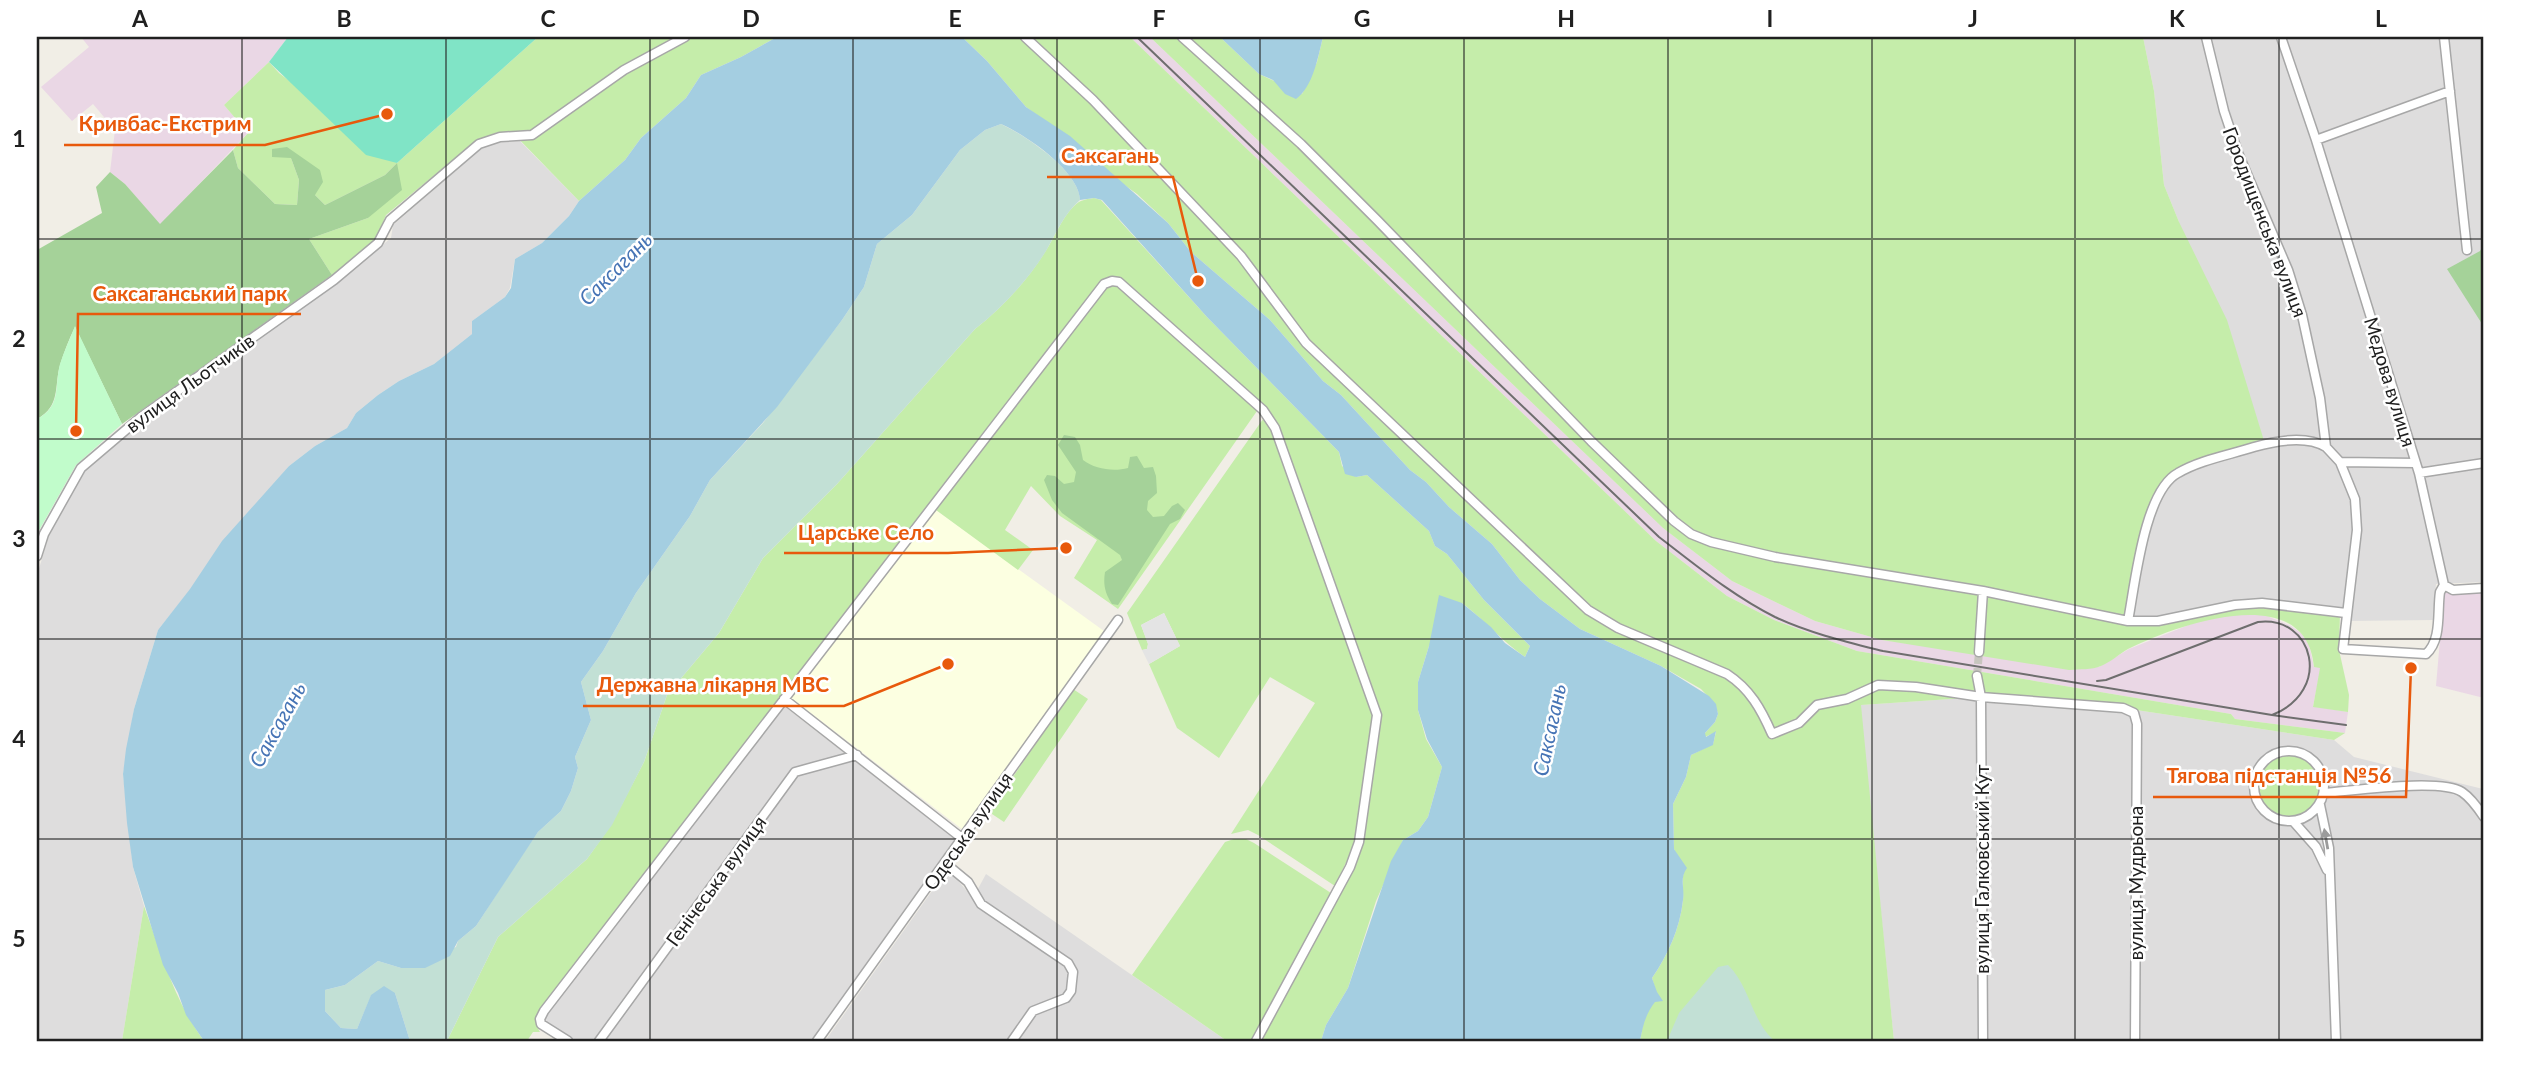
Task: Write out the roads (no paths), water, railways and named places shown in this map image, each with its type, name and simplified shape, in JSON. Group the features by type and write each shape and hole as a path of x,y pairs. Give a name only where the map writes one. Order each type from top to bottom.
{"street":[{"name":"вулиця Льотчиків","path":"37,555 44,534 81,468 141,416 343,272 378,243 390,220 479,144 500,137 532,135 624,70 685,37"},
{"path":"1025,37 1093,100 1241,256 1306,343 1588,610 1618,628 1736,680 1753,696 1772,734 1799,723 1826,701 1840,701 1878,685 1916,687 1981,697"},
{"path":"1182,37 1301,144 1591,441 1674,522 1690,534 1711,542 1775,557 1983,591 2128,621 2158,621 2235,605 2262,603 2346,613"},
{"name":"Городищенська вулиця","path":"2206,37 2220,99 2238,153 2288,270 2302,315 2320,398 2326,447"},
{"name":"Медова вулиця","path":"2281,37 2316,140 2419,473 2444,585"},
{"path":"2444,37 2467,250"},
{"path":"2316,140 2450,91"},
{"path":"568,1041 541,1024 544,1011 1104,285 1111,281 1119,282 1263,410 1275,428 1377,715 1359,842 1350,867 1256,1041"},
{"path":"2128,621 2142,546 2153,505 2165,484 2176,473 2266,444 2307,440 2326,447 2340,462 2355,499 2357,513 2352,585 2343,649 2426,654 2434,648 2440,592 2444,585 2453,590 2484,589"},
{"path":"2340,462 2415,463"},
{"path":"2419,473 2484,463"},
{"path":"1979,652 1983,591"},
{"name":"Одеська вулиця","path":"817,1041 1118,620"},
{"name":"вулиця Галковський Кут","path":"1977,676 1981,697 1983,1041"},
{"name":"вулиця Мудрьона","path":"1981,697 2123,708 2134,713 2137,724 2135,1041"},
{"path":"783,699 963,839"},
{"path":"2320,805 2305,818 2293,821 2272,817 2258,801 2255,791 2259,769 2266,760 2284,751 2298,752 2315,762 2325,784 2320,805 2329,848 2336,1041"},
{"name":"Генічеська вулиця","path":"599,1041 794,772 857,755"},
{"path":"2324,793 2424,786 2448,787 2461,791 2484,817"},
{"path":"2293,821 2316,847 2328,873"},
{"path":"945,863 968,882 981,904 1068,963 1073,972 1071,991 1066,998 1033,1012 1012,1041"}],"water":[{"path":"777,37 962,37 987,61 1026,107 1070,136 1168,223 1191,252 1270,320 1323,381 1341,395 1410,470 1492,544 1520,580 1540,599 1580,629 1661,666 1709,696 1716,704 1718,714 1715,722 1705,733 1706,737 1716,731 1713,745 1691,755 1686,777 1673,804 1674,849 1687,868 1683,880 1683,900 1672,941 1652,978 1663,1001 1655,1002 1649,1011 1640,1041 1321,1041 1326,1025 1348,988 1391,861 1403,840 1418,831 1428,817 1442,767 1427,739 1418,710 1418,682 1429,646 1439,595 1462,603 1491,627 1505,643 1525,657 1530,646 1484,600 1447,554 1435,546 1429,531 1367,475 1356,477 1345,474 1339,452 1207,317 1102,200 1080,200 1071,177 1050,155 1024,136 1001,124 985,130 960,150 912,215 877,244 864,287 842,320 777,407 710,480 690,516 636,593 603,651 581,682 591,720 575,757 578,768 571,791 561,811 538,832 476,926 458,941 450,956 425,968 401,968 378,961 345,985 325,990 325,1011 341,1028 357,1029 371,995 384,986 395,993 410,1041 204,1041 186,1015 163,965 133,867 127,823 123,774 126,749 134,709 158,630 222,541 289,466 315,446 347,428 356,413 378,395 434,364 472,334 472,321 505,297 511,288 515,259 542,243 569,216 579,201 625,160 641,138 686,98 701,75"},
{"path":"1220,37 1323,37 1311,79 1296,99 1285,94 1273,80 1259,74"}],"tunnel":[{"path":"1977,676 1979,652"}],"tram line":[{"path":"1137,37 1659,537 1744,600 1788,623 1883,651 2346,725"},
{"path":"2097,681 2106,680 2258,622 2277,623 2292,630 2303,642 2309,657 2309,673 2303,689 2291,704 2272,715"}],"place":[{"name":"Кривбас-Екстрим","path":"387,114"},
{"name":"Саксагань","path":"1198,281"},
{"name":"Саксаганський парк","path":"76,431"},
{"name":"Царське Село","path":"1066,548"},
{"name":"Державна лікарня МВС","path":"948,664"},
{"name":"Тягова підстанція №56","path":"2411,668"}]}
